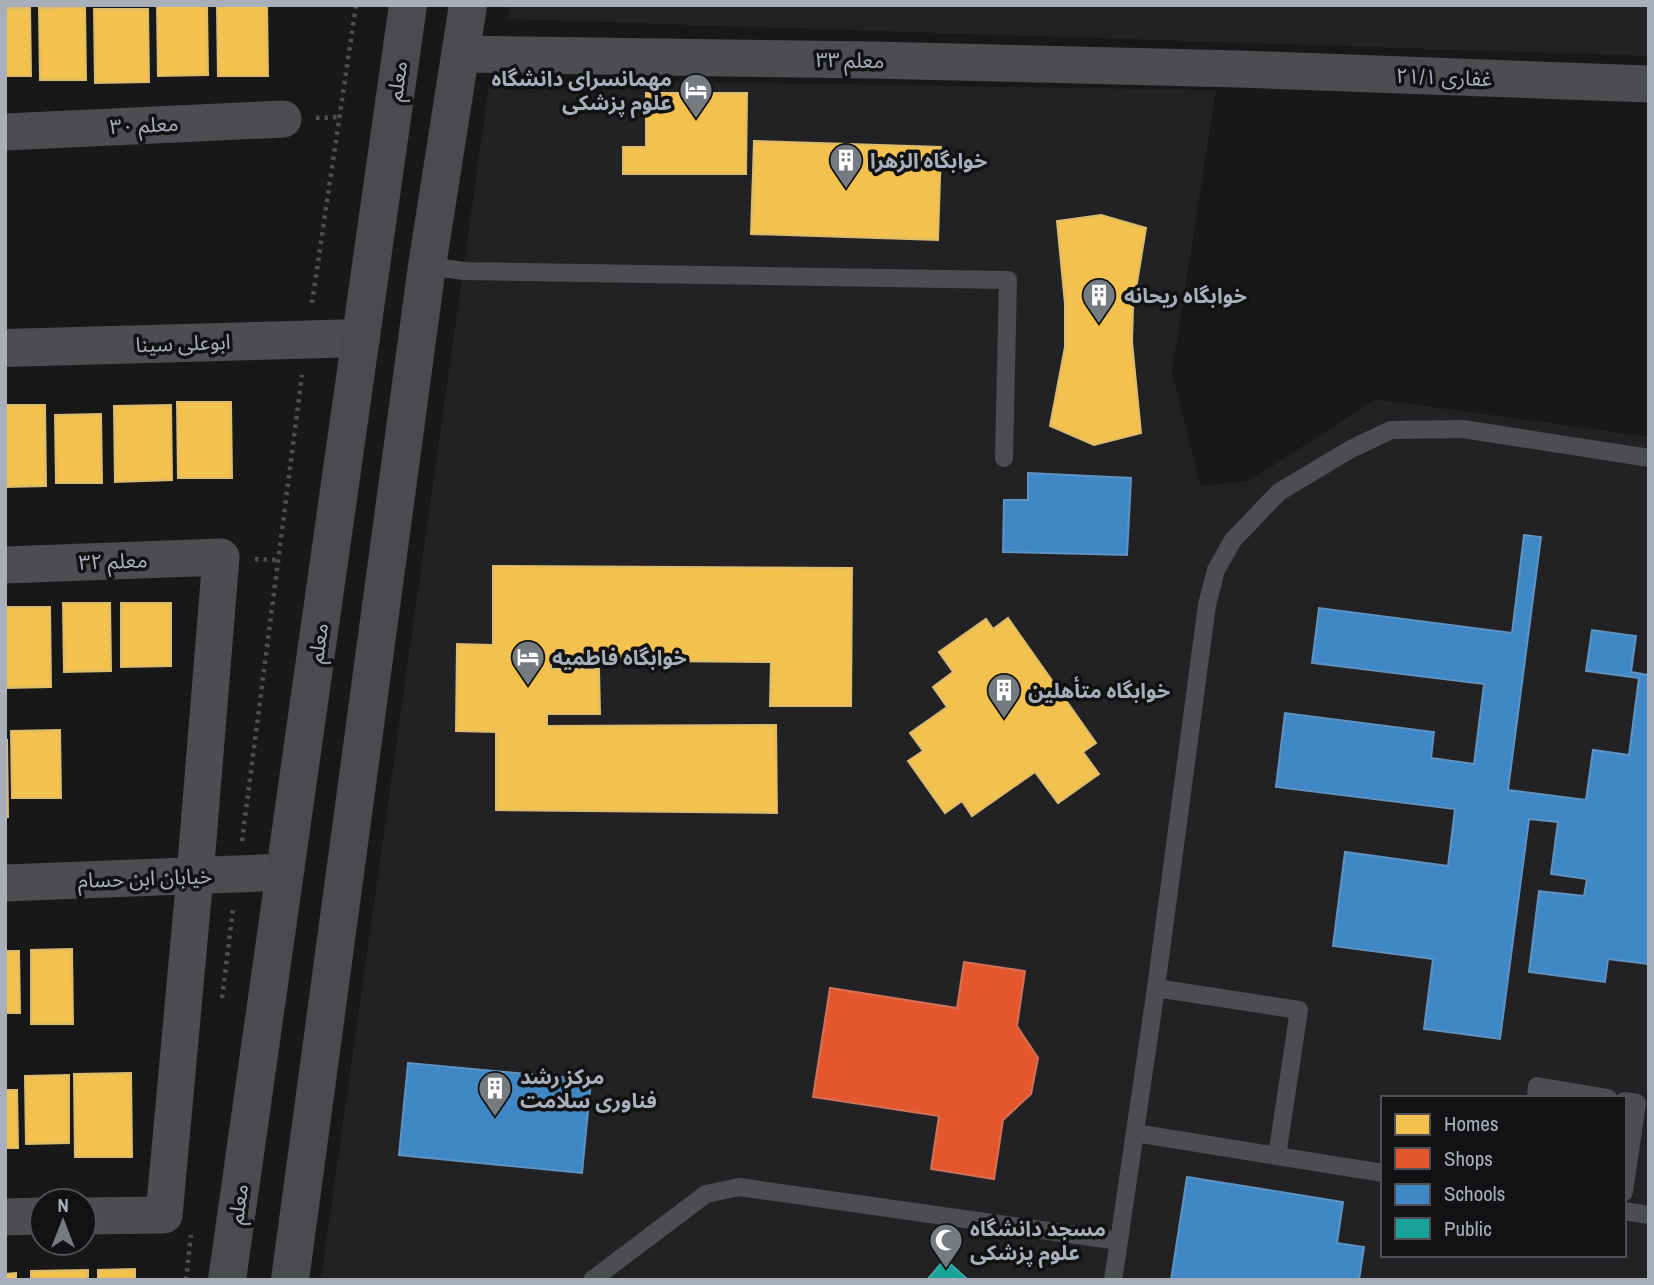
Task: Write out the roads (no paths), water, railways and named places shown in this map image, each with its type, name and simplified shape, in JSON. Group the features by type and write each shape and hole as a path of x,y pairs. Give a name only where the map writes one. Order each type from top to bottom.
{"main road":[{"name":"معلم","path":"227,1280 408,5"},
{"path":"290,1280 427,266 468,5"}],"street":[{"name":"معلم ۳۳","path":"461,54 1238,69"},
{"name":"غفاری ۲۱/۱","path":"1238,69 1649,84"},
{"name":"معلم ۳۰","path":"5,132 283,119"},
{"name":"ابوعلی سینا","path":"5,348 361,338"},
{"name":"معلم ۳۲","path":"5,565 221,557 195,876"},
{"name":"خیابان ابن حسام","path":"5,883 285,872"},
{"path":"98,1217 178,1221 195,876"},
{"path":"5,1217 28,1216"}],"lane":[{"path":"427,266 464,271 1008,280 1004,458"},
{"path":"1113,1280 1156,988 1207,605 1216,570 1233,540 1279,492 1351,449 1391,430 1463,429 1649,458"},
{"path":"1156,988 1299,1010 1277,1156"},
{"path":"1536,1096 1537,1086 1596,1096"},
{"path":"1626,1178 1637,1103"},
{"path":"1135,1133 1381,1173"},
{"path":"592,1280 706,1194 738,1187 1119,1241"},
{"path":"1626,1211 1649,1215"}],"place":[{"name":"مهمانسرای دانشگاه علوم پزشکی","path":"696,120"},
{"name":"خوابگاه الزهرا","path":"846,190"},
{"name":"خوابگاه ریحانه","path":"1099,325"},
{"name":"خوابگاه فاطمیه","path":"528,687"},
{"name":"خوابگاه متأهلین","path":"1004,720"},
{"name":"مرکز رشد فناوری سلامت","path":"495,1118"},
{"name":"مسجد دانشگاه علوم پزشکی","path":"946,1270"}]}
